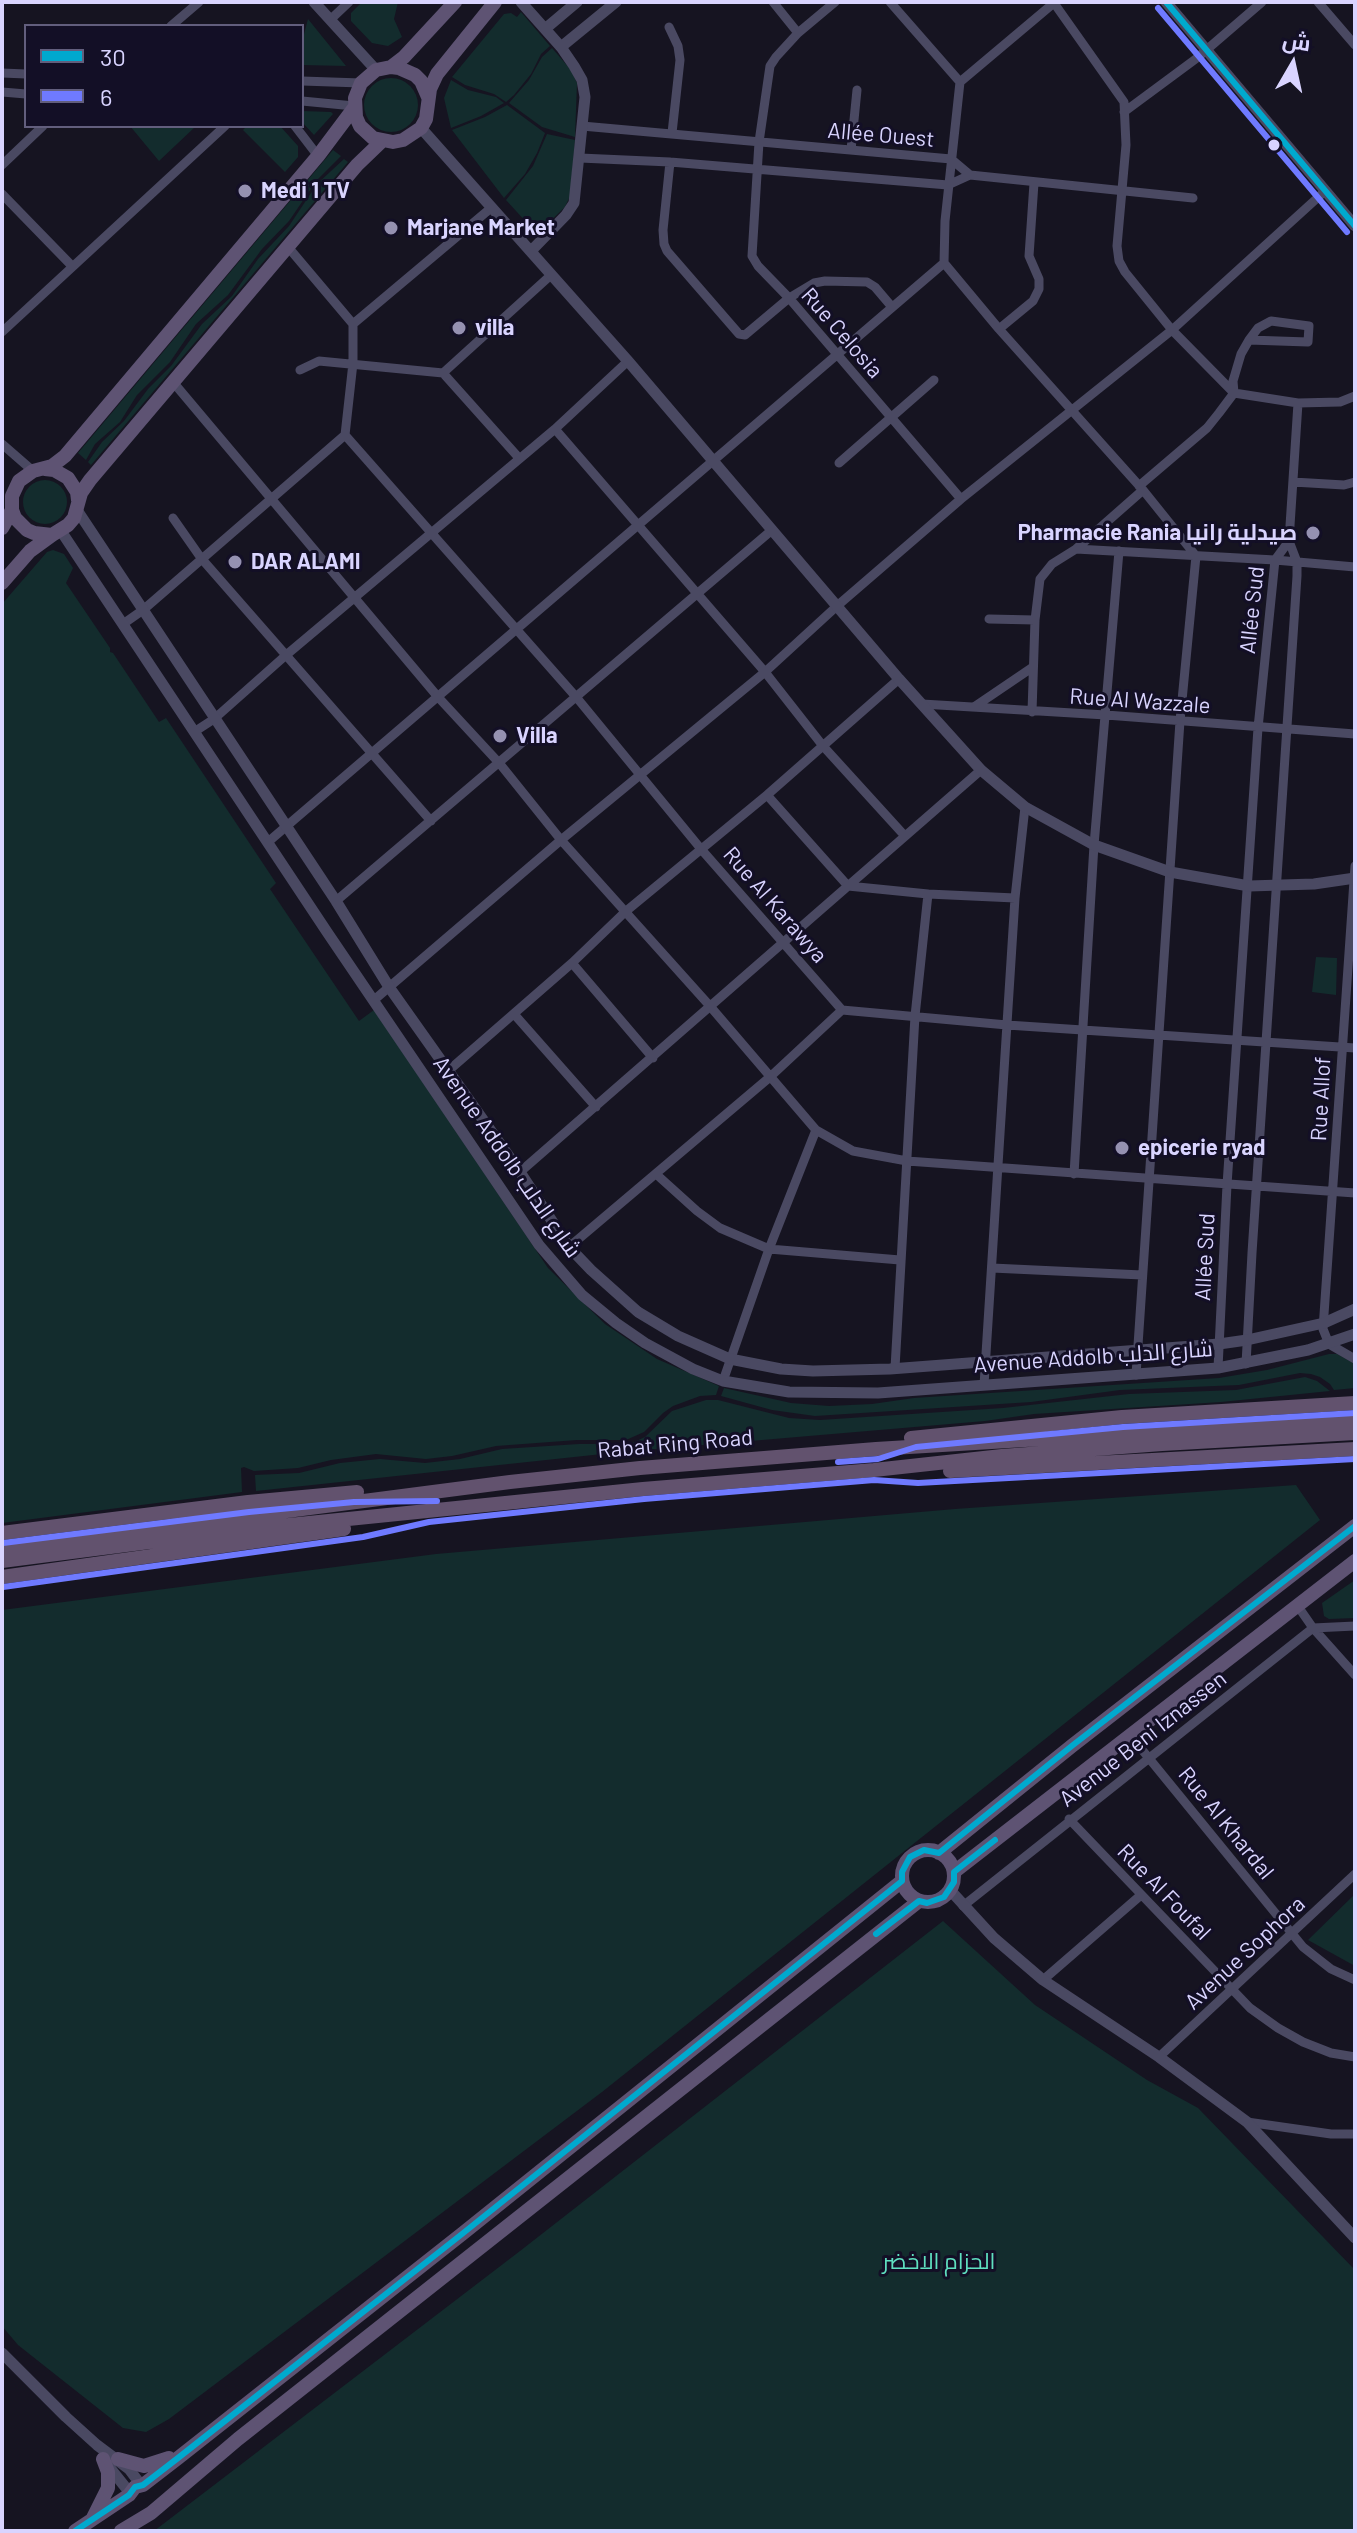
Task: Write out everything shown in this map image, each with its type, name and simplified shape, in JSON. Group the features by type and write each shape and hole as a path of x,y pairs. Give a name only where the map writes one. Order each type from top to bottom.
{"highway":[{"path":"876,1449 914,1437 954,1433 1122,1417 1355,1403"},
{"name":"Rabat Ring Road","path":"2,1548 425,1492 640,1468 876,1449 1355,1420"},
{"name":"Rabat Ring Road","path":"2,1561 250,1529 643,1489 1002,1456 1355,1433"},
{"path":"874,1470 937,1472 1355,1449"},
{"path":"2,1533 248,1502 353,1492 425,1492"},
{"path":"2,1577 362,1527 427,1512"}],"main road":[{"path":"2,528 19,481 65,456 318,156 354,107 361,83 411,51 455,2"},
{"path":"354,107 360,126 373,138 382,141 403,140 421,128 437,74 495,2"},
{"path":"384,68 415,75 428,97"},
{"path":"2,583 30,551 74,518 90,480 357,165 382,141"},
{"path":"39,470 62,473 68,478 74,484 78,505"},
{"path":"9,505 15,518 27,530 56,533"},
{"path":"939,1853 1355,1526"},
{"path":"954,1872 1355,1561"},
{"path":"924,1850 939,1853 951,1864 954,1872 950,1890 936,1901 927,1903 911,1896 902,1881 902,1872 910,1857 924,1850"},
{"path":"75,2531 178,2458 902,1881"},
{"path":"121,2531 919,1901"},
{"path":"92,2518 108,2488 111,2459 144,2466 178,2458"},
{"path":"136,2489 155,2492 158,2498 151,2510 137,2514 131,2510 128,2503 136,2489"}],"street":[{"path":"173,24 199,2"},
{"path":"314,2 384,68"},
{"path":"330,20 349,2"},
{"path":"521,2 561,47 582,80 585,97 576,196 571,209 531,251"},
{"path":"545,29 577,2"},
{"path":"561,47 616,2"},
{"path":"773,2 798,33"},
{"name":"Rue Celosia","path":"835,2 798,33 770,66 759,142 752,256 961,499"},
{"path":"890,2 960,82"},
{"path":"1136,1375 1180,721 1196,556 1141,488 944,263 948,185 960,82 1055,2 1124,102 1126,145 1117,246 1119,261 1172,330 1234,393 1298,403 1340,402 1355,396"},
{"path":"1166,2 1355,226"},
{"path":"1124,112 1207,50 1262,2"},
{"path":"1318,2 1355,45"},
{"path":"669,27 678,46 680,60 672,133"},
{"path":"2,73 24,74"},
{"path":"304,81 361,83"},
{"path":"851,150 857,90"},
{"path":"2,92 24,94"},
{"path":"304,101 354,107"},
{"name":"Allée Ouest","path":"580,158 670,162 948,185 970,175 951,159 582,126"},
{"path":"2,165 41,128"},
{"path":"2,332 223,128"},
{"path":"297,128 318,156"},
{"path":"421,128 628,361 899,679 981,770 1025,807 1094,845 1170,872 1249,886 1314,884 1355,878"},
{"path":"670,162 664,244 739,334 745,335 789,298 814,283 825,281 863,281 875,287 892,307"},
{"path":"970,175 1193,198"},
{"path":"999,329 1033,301 1039,289 1039,279 1029,256 1034,183"},
{"path":"374,1000 765,672 961,499 1172,330 1325,191"},
{"path":"2,194 72,266"},
{"path":"353,324 491,208"},
{"path":"123,624 345,435 353,363 353,324 288,247"},
{"path":"268,842 944,263"},
{"path":"443,373 551,275"},
{"path":"1032,712 1035,620 1040,579 1052,564 1076,549 1207,428 1234,393 1233,381 1241,354 1249,340 1258,328 1271,321 1309,326 1308,342 1249,340"},
{"path":"300,370 319,361 443,373 519,458"},
{"path":"194,732 214,719 555,429 628,361"},
{"path":"839,463 934,380"},
{"path":"173,382 438,697 500,764 561,840 816,1130 853,1151 907,1161 1355,1193"},
{"path":"1289,541 1298,403"},
{"path":"555,429 765,672 823,746 904,835"},
{"name":"Rue Al Karawya","path":"345,435 577,698 701,849 842,1010"},
{"path":"2,444 39,470"},
{"path":"1293,482 1344,485 1355,482"},
{"name":"Avenue Addolb شارع الدلب","path":"78,505 389,987 520,1172 569,1247 638,1312 678,1336 730,1359 781,1369 813,1371 895,1368 1219,1344 1324,1323 1355,1309"},
{"path":"173,518 201,558 431,821"},
{"path":"336,901 772,530"},
{"name":"Avenue Addolb شارع الدلب","path":"56,533 123,624 539,1245 569,1281 616,1323 645,1343 723,1381 823,1394 878,1393 1218,1368 1329,1344 1355,1334"},
{"name":"Allée Sud","path":"1218,1368 1227,1185 1258,728 1275,560 1289,541"},
{"name":"Allée Sud","path":"1246,1364 1297,562 1289,541"},
{"path":"1076,549 1355,567"},
{"path":"1074,1174 1094,845 1119,551"},
{"path":"989,619 1035,620"},
{"path":"974,707 1033,667"},
{"path":"448,1071 572,963 625,912 767,795 899,679"},
{"name":"Rue Al Wazzale","path":"922,704 1355,734"},
{"path":"520,1172 981,770"},
{"path":"767,795 848,886 1015,898"},
{"path":"984,1385 1015,898 1025,807"},
{"name":"Rue Allof","path":"1329,1344 1323,1329 1355,866"},
{"path":"895,1368 915,1016 928,894"},
{"path":"572,963 653,1058"},
{"path":"569,1247 770,1077 842,1010 1007,1025 1355,1048"},
{"path":"514,1014 596,1107"},
{"path":"723,1381 769,1249 816,1130"},
{"path":"656,1174 720,1228 769,1249 900,1260"},
{"path":"992,1268 1142,1275"},
{"path":"1329,1344 1355,1359"},
{"path":"1297,1605 1355,1675"},
{"path":"1313,1628 1355,1626"},
{"name":"Avenue Beni Iznassen","path":"963,1906 1313,1628"},
{"name":"Rue Al Khardal","path":"1130,1735 1315,1958 1355,1980"},
{"name":"Rue Al Foufal","path":"1069,1819 1250,2008 1303,2042 1331,2053 1355,2057"},
{"name":"Avenue Sophora","path":"1159,2057 1355,1874"},
{"path":"950,1890 994,1938 1043,1980 1159,2057 1247,2122 1355,2238"},
{"path":"1043,1980 1141,1895"},
{"path":"1247,2122 1331,2134 1355,2134"},
{"path":"2,2353 111,2459 129,2469 136,2489"}],"green space":[{"path":"362,2 398,2 394,19 402,37 388,46 372,43 351,21 351,13"},
{"path":"521,12 550,46 541,54 531,74 514,95 506,102 452,77 504,14 511,13 517,17"},
{"path":"308,19 346,66 304,65 304,34"},
{"path":"552,48 571,70 577,83 575,137 542,127 509,103"},
{"path":"391,78 410,86 418,105 410,124 391,132 372,124 364,105 372,86"},
{"path":"451,80 468,90 496,97 504,103 451,128 444,98"},
{"path":"507,105 545,133 525,174 504,198 452,130"},
{"path":"304,111 331,112 333,114 314,135 304,124"},
{"path":"132,128 194,128 159,161"},
{"path":"282,128 298,146 298,157 285,172 243,130"},
{"path":"547,134 575,140 570,196 565,207 537,234 506,200 533,166"},
{"path":"333,150 341,156 317,180 289,221 262,249 228,295 196,324 170,362 137,395 120,422 95,444 86,460 78,453"},
{"path":"344,159 348,162 91,465 88,462 102,442 171,366 202,324 232,296 258,259 289,226 317,184"},
{"path":"45,480 61,486 67,502 61,518 45,524 29,518 23,502 29,486"},
{"path":"53,550 64,554 73,568 66,583 110,652 159,722 166,718 276,883 270,889 359,1021 374,1010 548,1268 605,1324 657,1359 719,1386 716,1395 700,1396 673,1406 644,1432 626,1440 496,1446 426,1459 376,1454 298,1468 254,1471 244,1467 241,1468 242,1492 2,1523 2,604 47,552"},
{"path":"1316,957 1337,958 1336,995 1312,992"},
{"path":"1337,1354 1355,1364 1355,1388 1334,1390 1320,1377 1300,1373 1239,1385 1120,1390 1031,1402 815,1416 772,1410 721,1396 724,1388 791,1403 829,1406 872,1404 914,1398 1219,1378 1267,1370"},
{"path":"1305,1377 1330,1391 1221,1402 1034,1414 985,1421 621,1452 256,1491 255,1475 299,1473 340,1463 380,1459 425,1463 502,1449 630,1444 645,1437 672,1411 706,1400 718,1400 789,1418 820,1420 1003,1408 1129,1394 1236,1390"},
{"path":"1296,1485 1320,1520 602,2092 169,2419 146,2432 123,2428 18,2345 2,2326 2,1610 436,1554 955,1509"},
{"path":"1355,1580 1355,1618 1329,1619 1324,1616 1322,1603"},
{"path":"1355,1894 1355,1966 1308,1940"},
{"name":"الحزام الاخضر","path":"943,1921 1035,2005 1147,2080 1198,2108 1355,2270 1355,2531 154,2531 520,2251"}],"transit line":[{"name":"30","path":"1166,2 1355,226"},
{"name":"6","path":"1158,8 1347,232"},
{"name":"6","path":"838,1462 878,1459 916,1447 1123,1427 1355,1413"},
{"name":"6","path":"3,1587 363,1537 429,1522 644,1499 874,1480 918,1483 1355,1459"},
{"name":"6","path":"3,1543 249,1512 354,1502 437,1501"},
{"name":"30","path":"75,2531 178,2458 902,1881 902,1872 910,1857 924,1850 939,1853 1355,1526"},
{"name":"30","path":"876,1934 919,1901 927,1903 944,1897 954,1882 954,1872 995,1840"}],"place":[{"name":"Medi 1 TV","path":"245,191"},
{"name":"Marjane Market","path":"391,228"},
{"name":"villa","path":"459,328"},
{"name":"Pharmacie Rania صيدلية رانيا","path":"1313,533"},
{"name":"DAR ALAMI","path":"235,562"},
{"name":"Villa","path":"500,736"},
{"name":"epicerie ryad","path":"1122,1148"}]}
